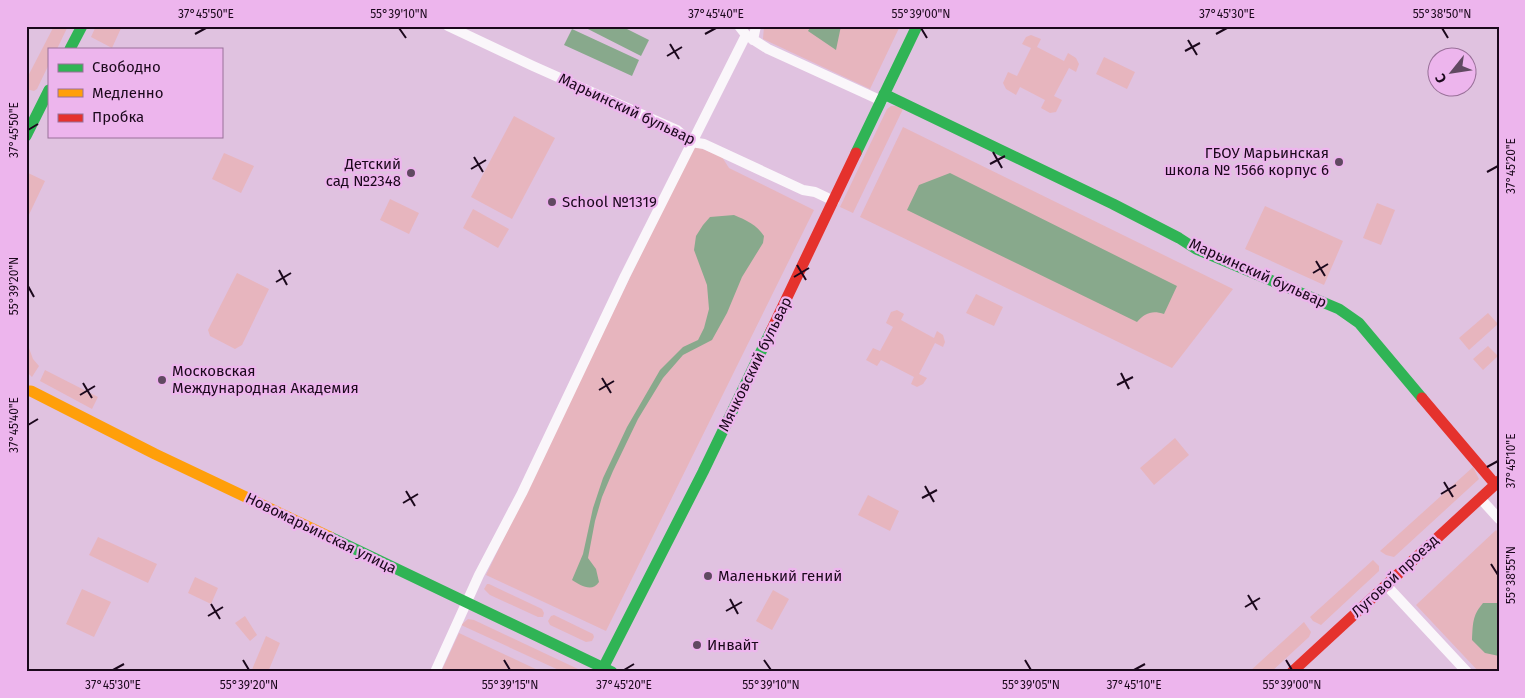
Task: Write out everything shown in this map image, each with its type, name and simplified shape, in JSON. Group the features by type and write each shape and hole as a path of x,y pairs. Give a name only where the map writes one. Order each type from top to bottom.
{"street":[{"path":"71,48 82,26"},
{"name":"Марьинский бульвар","path":"448,26 677,130 691,142 704,144 803,190 816,192 834,201"},
{"name":"Марьинский бульвар","path":"739,26 750,38 768,49 883,98 1112,204 1179,238 1196,249 1350,316 1360,323 1497,482"},
{"path":"436,672 479,575 526,484 691,142 756,26"},
{"name":"Мячковский бульвар","path":"605,670 703,472 917,26"},
{"path":"26,136 48,92"},
{"name":"Новомарьинская улица","path":"28,389 155,454 605,670"},
{"name":"Луговой проезд","path":"1292,672 1497,482"},
{"path":"1480,498 1499,519"},
{"path":"1386,585 1466,672"}],"shaded area":[{"path":"54,26 68,26 57,48 48,48 48,66 37,89 34,91 26,89 26,80"},
{"path":"96,26 122,26 112,48 91,37"},
{"path":"582,26 621,26 649,40 641,56"},
{"path":"764,26 900,26 870,89 763,39"},
{"path":"811,26 841,26 836,50 808,31"},
{"path":"572,29 639,60 632,76 564,45"},
{"path":"1031,35 1041,39 1037,47 1064,61 1068,53 1076,58 1079,64 1076,72 1069,68 1054,96 1062,100 1056,112 1050,113 1041,108 1045,100 1020,87 1016,95 1006,89 1003,83 1008,72 1017,76 1031,48 1022,44 1026,37"},
{"path":"1104,57 1135,72 1127,89 1096,74"},
{"path":"891,106 903,109 853,213 840,207 887,109"},
{"path":"514,116 555,138 512,219 471,197"},
{"path":"903,127 1233,289 1172,368 860,217"},
{"path":"693,147 722,157 729,168 814,210 606,631 486,575"},
{"path":"224,153 254,166 241,193 212,179"},
{"path":"26,172 45,181 26,221"},
{"path":"950,173 1177,286 1164,314 1149,313 1137,322 907,210 919,185"},
{"path":"390,199 419,213 409,234 380,220"},
{"path":"1377,203 1395,210 1381,245 1363,238"},
{"path":"1265,206 1343,241 1324,285 1245,249"},
{"path":"473,209 509,229 498,248 463,228"},
{"path":"734,215 755,226 764,236 763,243 742,277 727,313 712,340 683,355 663,378 638,419 602,497 595,521 588,558 596,569 599,582 589,588 582,586 572,580 583,554 593,508 603,478 627,427 660,370 683,347 698,340 704,328 709,309 707,285 694,250 696,236 710,217"},
{"path":"237,273 269,289 242,345 235,349 210,336 208,330"},
{"path":"976,294 1003,307 994,326 966,313"},
{"path":"897,310 904,314 901,320 934,338 937,331 943,335 945,342 943,347 935,343 919,374 927,378 923,384 917,387 911,384 914,377 881,360 877,366 866,360 873,348 880,351 893,327 886,323 891,312"},
{"path":"1488,313 1498,324 1469,350 1459,338"},
{"path":"26,340 33,359 39,366 32,377 26,371"},
{"path":"1488,346 1498,356 1483,370 1473,359"},
{"path":"45,370 98,397 92,409 40,381"},
{"path":"1175,438 1189,455 1154,485 1140,468"},
{"path":"1473,467 1479,479 1394,557 1380,551"},
{"path":"868,495 899,511 890,531 858,515"},
{"path":"1496,530 1499,533 1499,672 1479,672 1416,605"},
{"path":"98,537 157,564 148,583 89,555"},
{"path":"1373,560 1379,566 1379,571 1321,625 1313,621 1310,617"},
{"path":"195,577 218,588 211,604 188,593"},
{"path":"487,584 542,609 543,617 538,617 490,595 484,589"},
{"path":"82,589 111,602 94,637 66,624"},
{"path":"773,590 789,599 772,630 756,621"},
{"path":"1483,603 1499,603 1499,656 1485,653 1472,640 1475,616"},
{"path":"554,615 593,634 592,641 586,642 550,625 548,621"},
{"path":"245,616 257,635 250,641 235,623"},
{"path":"468,619 474,620 578,669 576,672 563,672 461,625"},
{"path":"1304,622 1311,632 1309,637 1271,672 1249,672"},
{"path":"459,633 542,672 441,672"},
{"path":"266,636 280,643 268,672 251,672"}],"traffic: fast":[{"path":"71,48 82,26"},
{"path":"856,153 917,26"},
{"path":"26,136 48,92"},
{"path":"884,94 1113,204 1179,238 1196,249 1339,309 1359,323 1422,398"},
{"path":"601,672 703,472 771,331"},
{"path":"330,537 612,672"}],"traffic: slow":[{"path":"26,391 31,391 155,454 330,537"}],"traffic: jam":[{"path":"771,331 856,153"},
{"path":"1422,398 1495,484"},
{"path":"1292,672 1499,481"}],"place":[{"name":"ГБОУ Марьинская школа № 1566 корпус 6","path":"1339,162"},
{"name":"Детский сад №2348","path":"411,173"},
{"name":"School №1319","path":"552,202"},
{"name":"Московская Международная Академия","path":"162,380"},
{"name":"Маленький гений","path":"708,576"},
{"name":"Инвайт","path":"697,645"}]}
